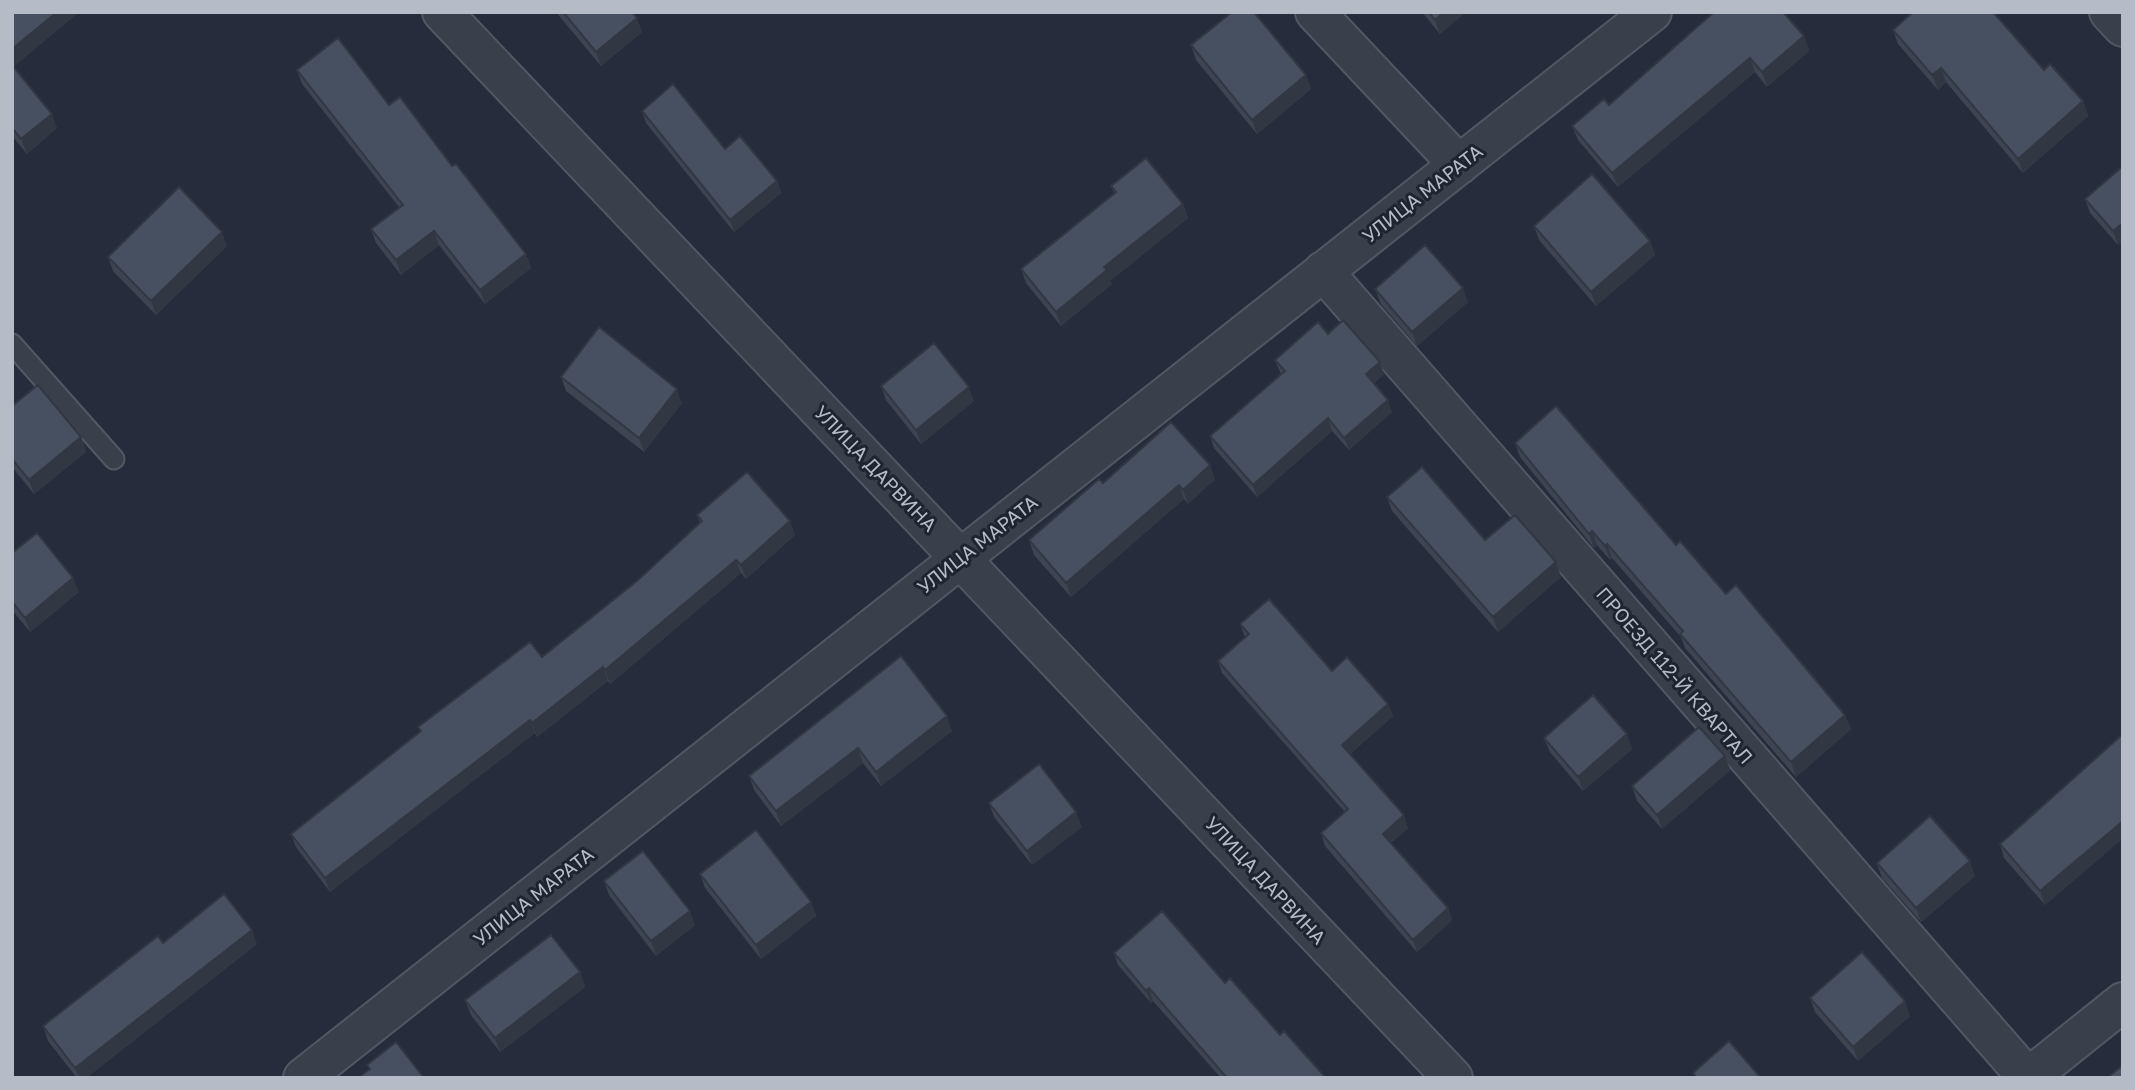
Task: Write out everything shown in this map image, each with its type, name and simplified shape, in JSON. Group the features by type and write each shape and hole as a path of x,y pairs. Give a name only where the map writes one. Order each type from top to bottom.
{"street":[{"name":"УЛИЦА ДАРВИНА","path":"442,12 1453,1078"},
{"path":"1315,12 1459,165"},
{"name":"УЛИЦА МАРАТА","path":"303,1078 1652,12"},
{"path":"2109,12 2123,27"},
{"name":"ПРОЕЗД 112-Й КВАРТАЛ","path":"1323,271 2028,1078"},
{"path":"2028,1078 2123,1002"}],"lane":[{"path":"12,344 114,459"}],"building":[{"path":"12,12 57,12 12,49"},
{"path":"563,12 632,12 637,18 596,52"},
{"path":"1232,12 1254,12 1306,75 1252,120 1191,45"},
{"path":"1429,12 1444,12 1435,20"},
{"path":"1714,12 1783,12 1804,36 1762,72 1750,58 1612,173 1572,126 1604,99 1609,105"},
{"path":"1913,12 1993,12 2044,70 2050,64 2083,101 2018,159 1941,68 1932,75 1893,30"},
{"path":"338,38 389,105 400,97 452,166 456,164 526,254 480,290 434,231 396,260 371,229 403,205 297,70"},
{"path":"12,65 52,114 21,139 12,128"},
{"path":"673,84 725,149 740,136 777,181 730,220 642,111"},
{"path":"1146,158 1183,204 1104,267 1107,270 1056,312 1021,269 1116,192 1111,186"},
{"path":"2123,166 2123,223 2113,231 2085,199"},
{"path":"1592,174 1650,241 1591,292 1534,226"},
{"path":"179,187 222,232 151,301 108,257"},
{"path":"1425,245 1463,288 1412,332 1375,289"},
{"path":"1343,320 1380,362 1366,374 1388,400 1344,438 1328,418 1253,485 1210,436 1285,371 1275,360 1318,322 1328,334"},
{"path":"599,327 677,389 639,438 561,377"},
{"path":"934,343 969,387 916,430 881,386"},
{"path":"38,385 81,437 29,480 12,459 12,406"},
{"path":"1556,406 1676,545 1680,541 1726,594 1736,585 1845,715 1791,762 1680,634 1683,631 1607,544 1605,546 1592,531 1589,534 1515,443"},
{"path":"1171,422 1210,465 1183,490 1179,485 1066,583 1029,540 1099,479 1103,483"},
{"path":"1422,467 1485,540 1515,515 1556,562 1493,617 1387,497"},
{"path":"747,472 790,521 741,565 736,560 605,670 603,667 532,723 530,720 325,878 291,834 421,731 418,727 530,642 542,657 637,581 702,521 697,515"},
{"path":"37,533 73,578 25,618 12,602 12,553"},
{"path":"1269,599 1332,671 1347,657 1388,704 1342,745 1404,815 1383,834 1448,908 1413,940 1321,833 1348,809 1218,661 1249,634 1240,624"},
{"path":"901,656 947,716 876,772 858,748 776,811 749,776"},
{"path":"1593,695 1627,734 1578,777 1544,738"},
{"path":"1699,727 1725,756 1657,815 1632,786"},
{"path":"2123,734 2123,821 2040,891 2000,844"},
{"path":"1039,764 1076,812 1027,851 989,803"},
{"path":"1930,816 1970,861 1916,908 1877,863"},
{"path":"756,830 811,902 756,945 700,874"},
{"path":"643,851 690,911 651,941 604,881"},
{"path":"224,894 252,930 75,1068 43,1026 158,936 163,943"},
{"path":"1162,911 1225,983 1230,978 1280,1035 1284,1031 1326,1078 1227,1078 1149,988 1146,991 1114,953"},
{"path":"551,935 580,972 495,1038 465,1000"},
{"path":"1862,952 1905,1001 1853,1047 1810,998"},
{"path":"1729,1041 1761,1078 1697,1078 1693,1073"},
{"path":"396,1042 424,1078 358,1078 370,1069 367,1065"},
{"path":"2123,1065 2123,1078 2107,1078"}]}
